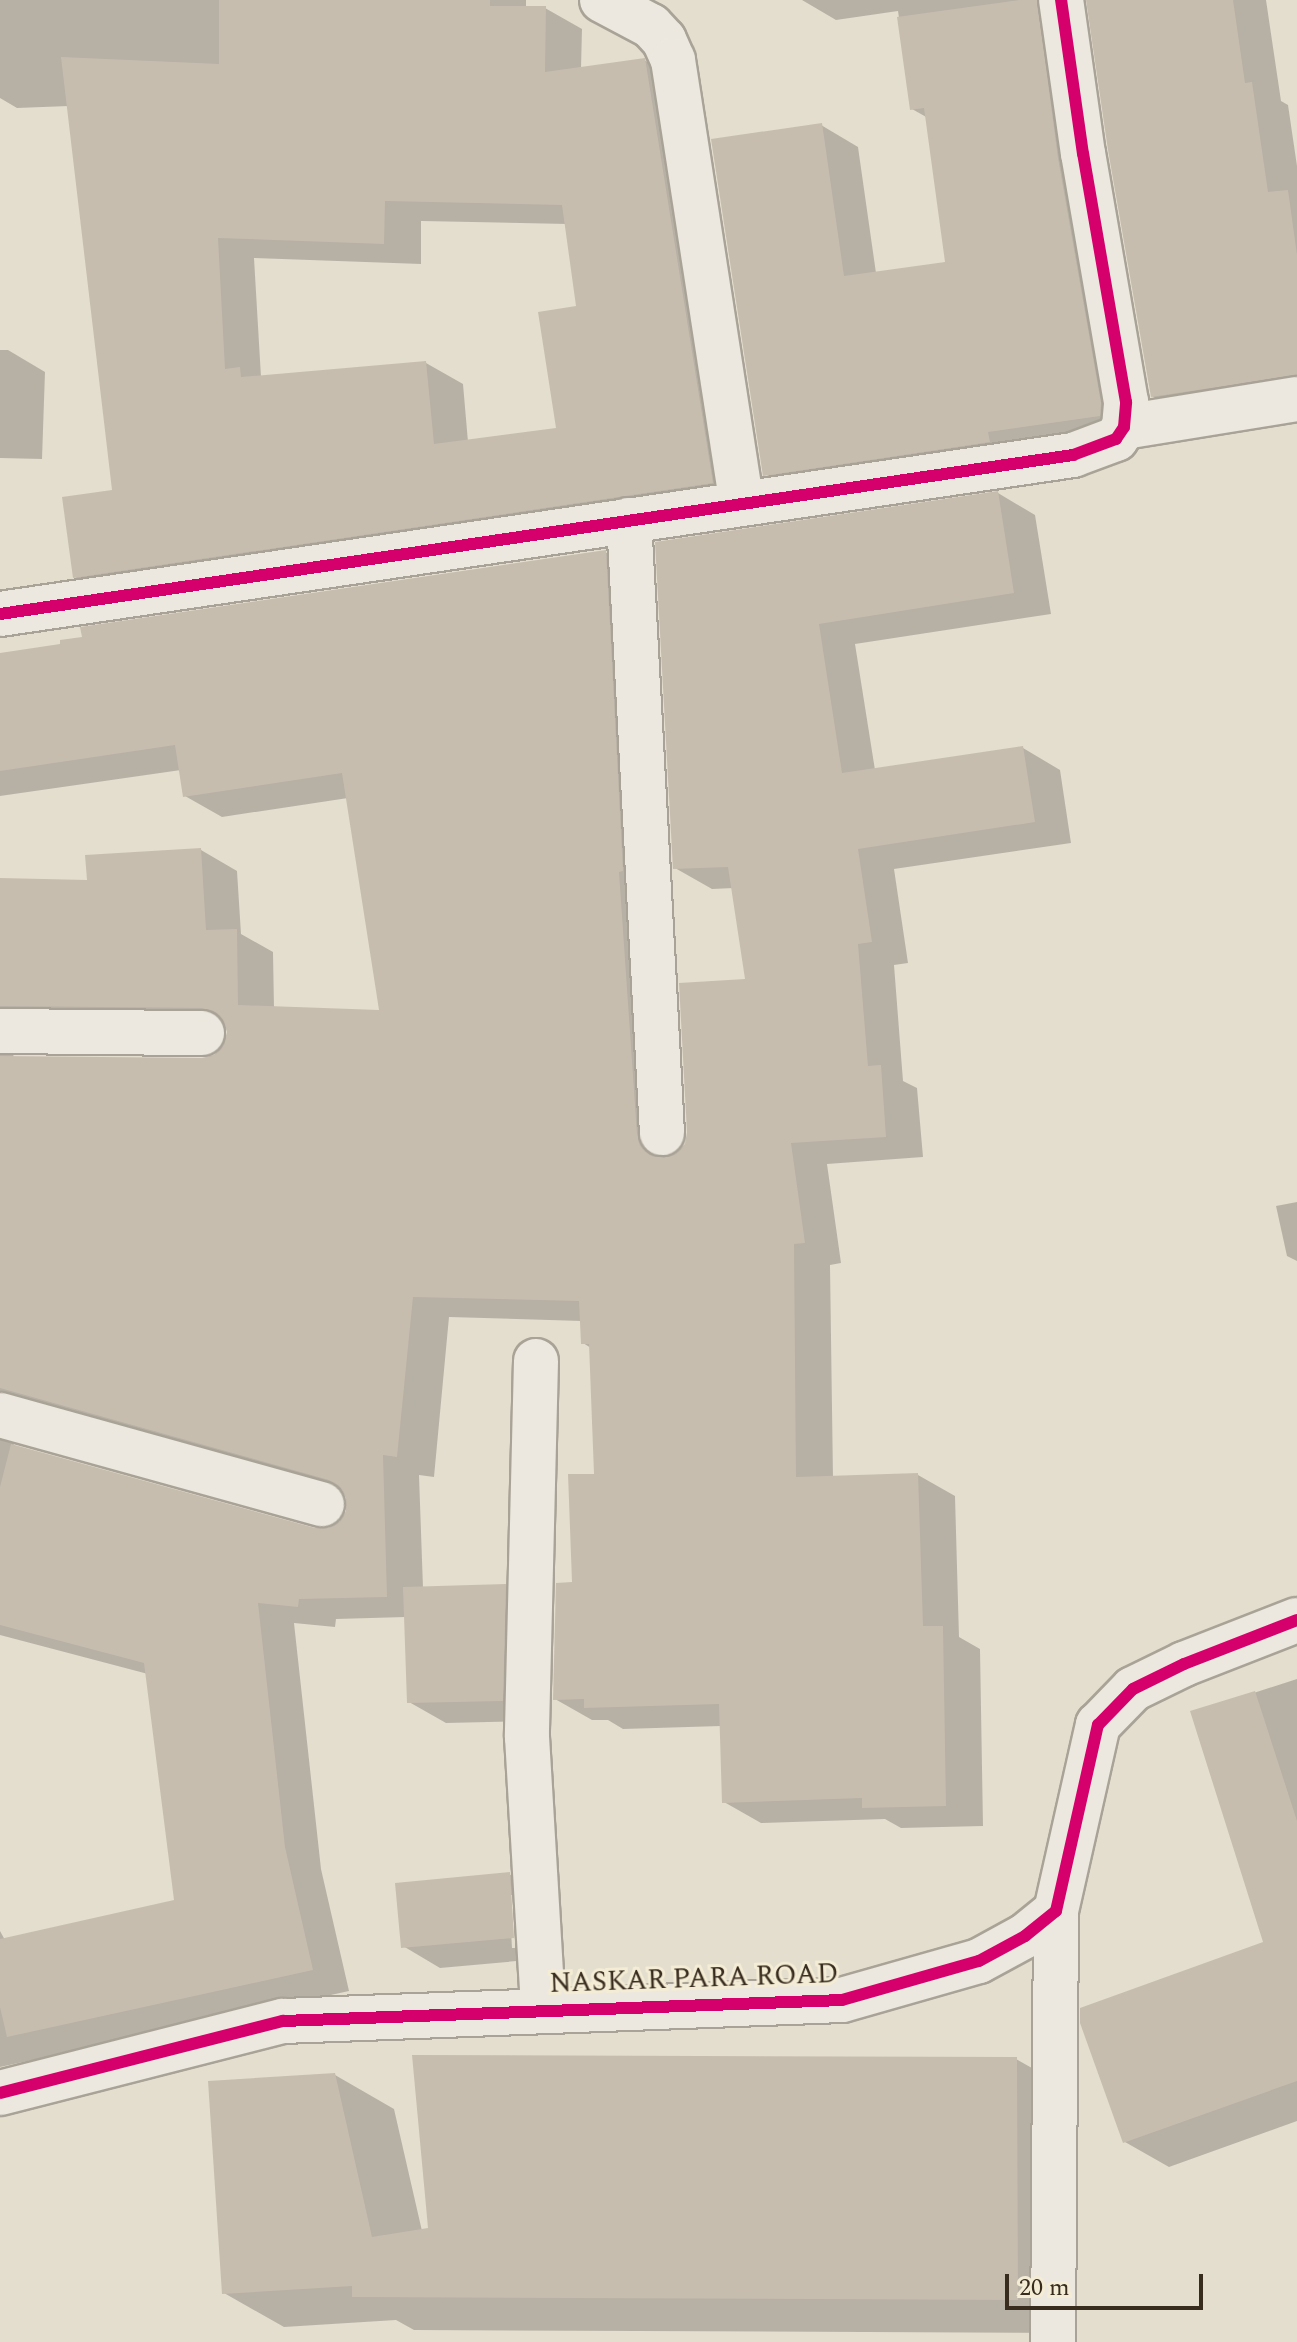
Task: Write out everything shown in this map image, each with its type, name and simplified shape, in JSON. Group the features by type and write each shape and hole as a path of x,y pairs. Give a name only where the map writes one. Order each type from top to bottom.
{"street":[{"path":"602,0 651,26 664,40 673,60 742,504"},
{"path":"0,614 1073,455 1116,439 1124,427 1126,402 1083,154 1061,0"},
{"path":"1124,427 1297,399"},
{"path":"629,520 662,1133"},
{"path":"0,1031 202,1033"},
{"path":"536,1361 527,1737 543,2009"},
{"path":"0,1415 322,1504"},
{"path":"1053,2342 1056,1911 1098,1725 1133,1689 1184,1664 1297,1620"},
{"name":"NASKAR PARA ROAD","path":"0,2093 283,2021 842,2000 979,1961 1025,1936 1056,1911"}],"building":[{"path":"219,0 490,0 490,6 546,6 545,72 645,58 713,483 73,578 62,497 112,490 61,57 219,64","holes":["385,201 562,205 576,306 538,312 556,428 434,444 426,361 241,377 240,367 225,369 218,238 384,244"]},
{"path":"1037,0 1058,158 1101,403 1100,416 988,432 990,442 763,476 711,139 822,123 844,276 945,262 924,108 910,110 897,17"},
{"path":"1086,0 1233,0 1245,83 1252,82 1268,192 1288,190 1297,255 1297,375 1151,397 1108,150"},
{"path":"998,491 1014,593 819,624 842,773 1023,746 1035,822 858,849 872,942 858,944 868,1066 881,1065 886,1137 791,1143 805,1243 794,1244 796,1477 918,1473 923,1626 943,1626 946,1806 862,1808 862,1798 722,1803 719,1704 584,1708 584,1699 553,1700 556,1583 572,1582 568,1474 594,1474 589,1344 581,1344 579,1301 413,1297 397,1457 383,1455 387,1597 299,1599 298,1607 258,1603 285,1847 313,1970 7,2037 0,2007 0,1939 174,1900 144,1663 0,1625 0,1487 11,1444 315,1528 328,1528 339,1522 346,1511 346,1498 340,1487 329,1480 0,1388 0,1056 202,1058 214,1055 223,1046 227,1032 223,1020 215,1012 202,1008 0,1006 0,878 87,880 85,855 201,848 206,930 237,929 238,1005 379,1010 342,773 183,797 175,745 0,771 0,653 60,644 60,640 82,637 80,627 606,550 623,871 619,872 637,1134 641,1146 650,1155 664,1158 676,1153 685,1144 687,1132 679,983 745,979 728,867 673,869 655,542"},
{"path":"506,1584 503,1701 407,1703 403,1587"},
{"path":"1255,1691 1297,1821 1297,2081 1123,2143 1080,2023 1080,2008 1263,1942 1190,1711"},
{"path":"510,1872 514,1938 401,1948 395,1883"},
{"path":"412,2055 1017,2057 1018,2300 352,2297 352,2286 222,2294 208,2081 335,2073 372,2237 428,2228"}],"cycle path":[{"path":"0,614 1073,455 1116,439 1124,427 1126,402 1083,154 1061,0"},
{"path":"0,2093 283,2021 842,2000 979,1961 1025,1936 1056,1911 1098,1725 1133,1689 1184,1664 1297,1620"}]}
